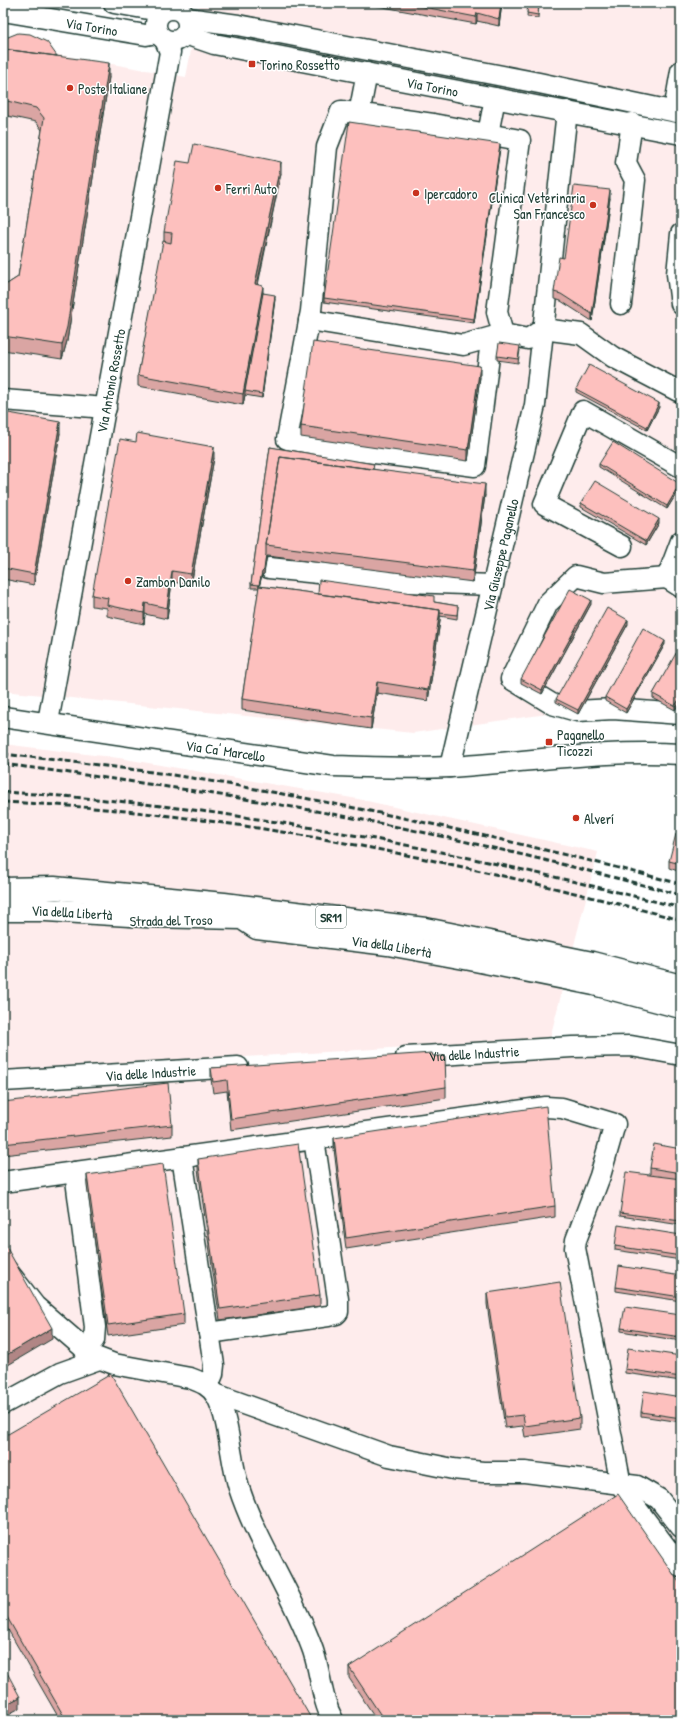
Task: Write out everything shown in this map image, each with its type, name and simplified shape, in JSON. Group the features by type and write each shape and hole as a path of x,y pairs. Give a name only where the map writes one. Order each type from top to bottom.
{"highway":[{"name":"Via della Libertà","path":"3,889 54,888 224,904 388,924 475,938 592,963 681,986"},
{"name":"Via della Libertà","path":"3,910 46,910 146,916 242,918 257,928 396,946 594,984 681,1007"},
{"path":"655,979 681,982"},
{"path":"644,997 681,1014"}],"street":[{"name":"Via Torino","path":"114,3 238,25 677,112 681,72"},
{"name":"Via Torino","path":"3,11 146,35 161,36 174,41 173,13"},
{"name":"Via Torino","path":"173,13 214,44 632,123 681,134"},
{"name":"Via Antonio Rossetto","path":"48,722 170,52 155,25 173,13"},
{"path":"359,114 367,73"},
{"path":"488,134 495,98"},
{"path":"341,111 433,124 520,140 497,312 503,334 490,349 475,466 344,449 287,439 310,320 327,148 341,111"},
{"name":"Via Giuseppe Paganello","path":"450,767 535,405 566,111"},
{"path":"621,304 635,180 626,163 632,123"},
{"path":"681,234 677,274 681,304"},
{"path":"310,320 463,345 503,334 528,339 543,329 581,334 613,357 678,391 681,387"},
{"path":"3,400 106,408"},
{"path":"622,546 544,504 583,411 681,467"},
{"path":"681,541 674,582 604,583 576,576 548,603 511,679 552,704 577,711 613,709 681,714"},
{"path":"269,568 407,582 493,586"},
{"name":"Via Ca' Marcello","path":"3,717 48,722 333,766 386,768 450,767"},
{"path":"450,767 637,752 681,754"},
{"name":"Strada del Troso","path":"3,917 134,922 242,918"},
{"name":"Via delle Industrie","path":"390,1058 572,1047 631,1046 681,1055"},
{"name":"Via delle Industrie","path":"3,1081 256,1066"},
{"path":"3,1182 546,1107 562,1108 615,1124 600,1176 576,1240 575,1248 621,1485 631,1501 681,1567"},
{"path":"209,1333 328,1316 338,1312 338,1299 314,1139"},
{"path":"182,1157 214,1366 212,1390 222,1412 236,1476 245,1507 312,1645 326,1702 334,1720"},
{"path":"3,1404 60,1373 87,1351 94,1340 95,1327 74,1172"},
{"path":"3,1265 35,1306 87,1351 114,1364 190,1378 212,1390 389,1456 409,1461 453,1469 483,1472 525,1472 637,1486 659,1499 681,1527"},
{"path":"60,1373 87,1351"}],"shaded area":[{"path":"200,3 681,3 681,725 547,714 413,733 3,691 3,45 186,77"},
{"path":"3,744 119,758 358,799 598,852 550,1038 3,1072"},
{"path":"631,1053 681,1063 681,1720 3,1720 3,1089"}],"building":[{"path":"403,3 501,3 499,19 477,13 476,17"},
{"path":"528,3 539,3 538,15 527,13"},
{"path":"18,33 30,34 47,42 57,56 3,49 3,39"},
{"path":"3,49 109,63 67,327 62,345 3,336 3,286 18,277 44,118 36,108 3,100"},
{"name":"Ipercadoro","path":"349,122 500,144 474,319 324,298"},
{"path":"194,144 281,162 255,284 263,286 243,394 138,375 163,241 171,243 172,233 164,232 177,161 190,163"},
{"path":"574,186 610,190 592,314 561,294 554,292 559,257 564,258"},
{"path":"263,293 275,295 262,394 245,391"},
{"path":"313,342 480,366 468,450 301,426"},
{"path":"499,343 520,346 518,359 497,356"},
{"path":"589,365 659,403 647,427 576,389"},
{"path":"3,412 60,422 34,574 3,568"},
{"path":"137,433 214,447 191,574 172,571 167,608 145,603 144,613 107,605 108,598 92,595 120,439 136,442"},
{"path":"613,442 680,484 667,506 599,464"},
{"path":"270,447 374,464 373,469 280,457 266,545 264,570 262,572 259,585 251,584"},
{"path":"280,457 485,484 473,571 266,545"},
{"path":"595,481 659,519 646,541 581,503"},
{"path":"319,580 434,596 434,602 458,606 457,615 440,613 440,610 318,594"},
{"path":"259,586 440,610 428,690 377,682 371,718 242,699"},
{"path":"570,589 591,600 542,690 521,679"},
{"path":"607,608 628,620 578,710 556,699"},
{"path":"643,628 665,641 626,709 605,697"},
{"path":"679,648 681,649 681,696 675,706 653,694"},
{"path":"676,834 681,835 681,864 669,861"},
{"path":"432,1053 433,1056 445,1056 446,1087 231,1119 227,1080 213,1082 211,1068"},
{"path":"168,1083 172,1125 3,1144 3,1102"},
{"path":"546,1106 555,1206 346,1238 334,1138"},
{"path":"298,1144 320,1295 220,1309 198,1159"},
{"path":"654,1144 681,1149 681,1173 650,1168"},
{"path":"163,1164 184,1314 108,1325 87,1175"},
{"path":"626,1172 681,1179 681,1221 620,1213"},
{"path":"618,1225 681,1235 681,1256 615,1246"},
{"path":"3,1241 52,1328 3,1357"},
{"path":"619,1266 681,1276 681,1297 616,1287"},
{"path":"560,1282 580,1418 525,1426 523,1415 505,1417 487,1293"},
{"path":"625,1307 681,1315 681,1337 621,1328"},
{"path":"628,1348 681,1356 681,1377 625,1369"},
{"path":"111,1374 312,1720 66,1720 3,1610 3,1437"},
{"path":"644,1391 681,1397 681,1418 641,1412"},
{"path":"618,1494 681,1585 681,1720 384,1720 349,1667"},
{"path":"3,1665 20,1697 3,1706"}],"railway":[{"path":"3,754 163,774 275,792 508,841 681,884"},
{"path":"3,764 173,788 343,816 513,852 681,895"},
{"path":"3,792 89,798 260,819 429,850 597,887 681,908"},
{"path":"3,802 175,816 260,828 345,843 514,878 681,920"}],"place":[{"name":"Torino Rossetto","path":"252,64"},
{"name":"Poste Italiane","path":"70,88"},
{"name":"Ferri Auto","path":"218,188"},
{"name":"Ipercadoro","path":"416,193"},
{"name":"Clinica Veterinaria San Francesco","path":"593,205"},
{"name":"Zambon Danilo","path":"128,581"},
{"name":"Paganello Ticozzi","path":"549,742"},
{"name":"Alverí","path":"576,818"}]}
